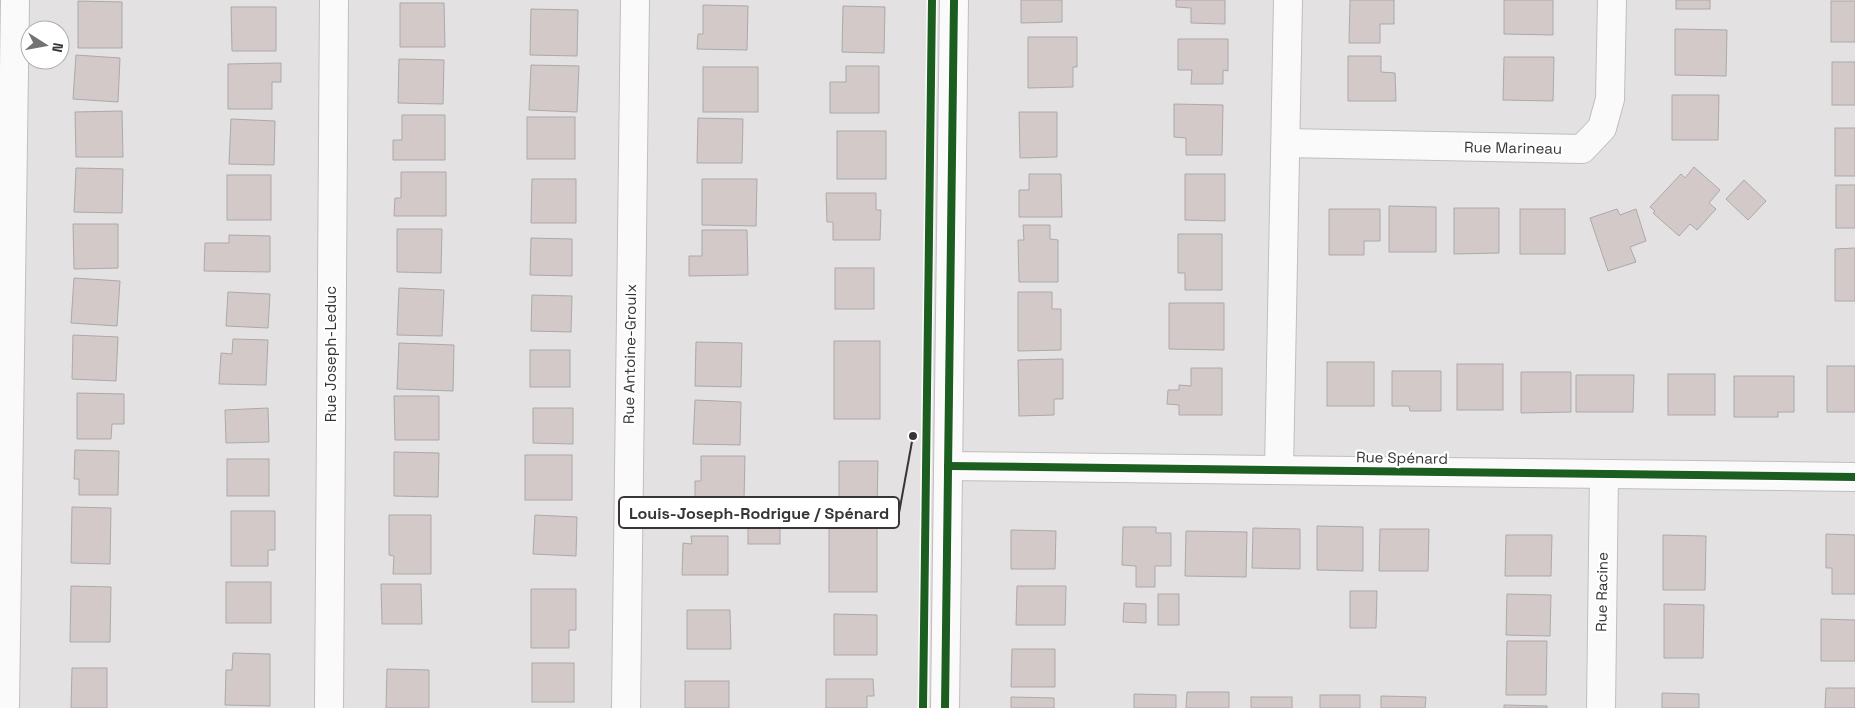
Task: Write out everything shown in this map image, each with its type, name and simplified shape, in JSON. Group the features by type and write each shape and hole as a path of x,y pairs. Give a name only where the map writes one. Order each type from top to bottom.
{"street":[{"path":"5,708 3,658 16,0"},
{"name":"Rue Joseph-Leduc","path":"329,708 334,0"},
{"name":"Rue Antoine-Groulx","path":"626,708 635,0"},
{"path":"945,708 954,0"},
{"path":"1279,470 1288,0"},
{"name":"Rue Marineau","path":"1286,143 1582,149 1602,128 1610,100 1612,0"},
{"name":"Rue Spénard","path":"948,466 1855,478"},
{"name":"Rue Racine","path":"1601,708 1604,475"}],"building":[{"path":"1021,0 1062,0 1062,22 1021,23"},
{"path":"1176,0 1225,0 1225,24 1191,23 1191,8 1176,7"},
{"path":"1350,0 1394,0 1394,24 1380,24 1380,43 1349,43"},
{"path":"1504,0 1553,0 1553,35 1504,34"},
{"path":"1676,0 1710,0 1710,9 1676,9"},
{"path":"78,1 122,2 122,48 78,48"},
{"path":"1831,1 1855,1 1855,42 1831,42"},
{"path":"400,3 444,3 445,47 400,47"},
{"path":"703,5 748,6 747,50 697,49 698,34 703,34"},
{"path":"843,6 885,7 884,53 842,52"},
{"path":"231,7 276,7 276,51 232,51"},
{"path":"531,9 578,10 577,56 530,55"},
{"path":"1675,29 1727,30 1726,76 1675,75"},
{"path":"1028,37 1077,37 1077,67 1073,67 1073,87 1028,88"},
{"path":"1178,39 1228,39 1228,71 1223,70 1223,84 1191,84 1192,70 1178,70"},
{"path":"76,55 120,58 118,102 73,99"},
{"path":"1348,56 1381,56 1381,72 1395,73 1396,101 1348,101"},
{"path":"1504,57 1554,57 1553,101 1503,100"},
{"path":"399,59 444,60 443,104 398,103"},
{"path":"1832,62 1855,62 1855,105 1832,105"},
{"path":"281,63 281,82 272,82 272,109 228,109 228,64"},
{"path":"531,65 579,66 577,112 529,110"},
{"path":"846,66 879,66 879,113 830,113 830,82 846,82"},
{"path":"703,67 758,67 758,112 703,112"},
{"path":"1672,95 1719,95 1718,140 1672,140"},
{"path":"1174,104 1223,105 1222,155 1186,155 1186,138 1174,137"},
{"path":"122,111 123,157 76,157 75,112"},
{"path":"1019,112 1057,112 1057,157 1020,158"},
{"path":"402,115 445,115 445,160 393,160 393,140 402,140"},
{"path":"527,117 575,117 575,159 527,159"},
{"path":"698,118 743,119 742,163 697,163"},
{"path":"231,119 275,121 274,165 229,164"},
{"path":"1835,128 1855,128 1855,176 1835,176"},
{"path":"837,131 886,131 886,179 837,179"},
{"path":"1694,167 1720,190 1709,203 1716,209 1697,230 1690,224 1679,236 1653,213 1655,211 1650,207 1681,174 1685,178"},
{"path":"76,168 123,169 122,213 74,212"},
{"path":"401,172 446,172 446,216 394,216 395,198 401,198"},
{"path":"1029,174 1061,174 1062,217 1019,217 1019,190 1029,190"},
{"path":"1185,174 1225,174 1225,221 1185,220"},
{"path":"227,175 271,175 271,220 227,220"},
{"path":"532,179 576,179 576,223 531,223"},
{"path":"702,179 757,179 756,226 702,225"},
{"path":"1744,180 1766,201 1748,220 1726,199"},
{"path":"1836,185 1855,185 1855,228 1836,228"},
{"path":"826,193 876,193 876,210 881,210 880,240 833,240 833,222 827,222"},
{"path":"1389,206 1436,207 1436,252 1389,252"},
{"path":"1454,208 1499,208 1499,253 1454,254"},
{"path":"1329,209 1380,209 1380,241 1364,241 1364,255 1329,255"},
{"path":"1520,209 1565,209 1565,254 1520,254"},
{"path":"1617,209 1620,215 1636,209 1646,241 1630,247 1636,262 1608,271 1590,218"},
{"path":"73,224 118,224 118,268 74,269"},
{"path":"1023,225 1050,225 1050,239 1058,240 1058,282 1019,282 1018,240 1024,240"},
{"path":"397,229 442,229 441,273 397,272"},
{"path":"702,230 747,230 748,275 689,276 689,256 702,256"},
{"path":"1178,234 1222,234 1222,290 1185,290 1185,273 1178,273"},
{"path":"229,235 270,236 270,272 204,271 205,243 229,243"},
{"path":"531,238 572,239 572,276 530,275"},
{"path":"1855,248 1855,301 1835,301 1835,249"},
{"path":"835,268 874,268 874,309 835,309"},
{"path":"74,278 120,281 117,326 71,323"},
{"path":"399,288 444,290 442,336 397,335"},
{"path":"228,292 270,294 268,328 226,326"},
{"path":"1018,292 1052,292 1052,309 1061,309 1061,350 1018,351"},
{"path":"532,295 572,296 571,332 531,331"},
{"path":"1169,303 1224,303 1224,350 1169,349"},
{"path":"73,335 118,337 116,381 72,379"},
{"path":"233,339 268,340 266,385 219,384 221,353 232,354"},
{"path":"834,341 880,341 880,419 834,419"},
{"path":"696,342 742,343 741,387 695,386"},
{"path":"399,343 454,345 453,391 397,389"},
{"path":"530,350 570,350 570,387 530,387"},
{"path":"1063,359 1063,399 1054,399 1054,415 1019,416 1018,360"},
{"path":"1327,362 1374,362 1374,406 1327,406"},
{"path":"1457,364 1503,364 1503,410 1457,410"},
{"path":"1827,366 1855,366 1855,412 1827,412"},
{"path":"1191,368 1222,368 1222,415 1179,415 1179,405 1167,404 1168,390 1179,390 1179,385 1191,386"},
{"path":"1392,371 1441,371 1441,411 1410,411 1409,406 1392,406"},
{"path":"1521,372 1571,372 1571,412 1521,413"},
{"path":"1668,374 1715,374 1715,415 1668,415"},
{"path":"1576,375 1634,375 1633,412 1576,412"},
{"path":"1734,376 1794,376 1794,412 1778,412 1778,417 1734,417"},
{"path":"77,393 124,394 124,424 112,424 111,439 77,439"},
{"path":"394,396 439,396 439,440 395,440"},
{"path":"695,400 741,402 740,445 693,444"},
{"path":"268,408 269,442 226,443 225,410"},
{"path":"533,408 573,408 573,444 533,443"},
{"path":"75,450 119,451 118,495 79,495 79,479 74,479"},
{"path":"394,452 439,453 438,497 394,496"},
{"path":"525,455 572,455 572,500 525,500"},
{"path":"701,456 745,456 744,501 695,501 695,481 701,481"},
{"path":"227,459 269,459 269,496 227,496"},
{"path":"839,461 878,461 877,507 839,507"},
{"path":"72,507 111,508 110,564 71,563"},
{"path":"231,511 275,511 275,550 268,550 268,566 231,566"},
{"path":"748,513 780,513 780,544 748,544"},
{"path":"389,515 431,515 431,574 393,574 394,556 389,555"},
{"path":"535,515 577,517 576,556 533,554"},
{"path":"829,524 877,524 877,592 829,592"},
{"path":"1317,526 1363,527 1363,571 1317,570"},
{"path":"1123,527 1156,527 1156,533 1171,533 1171,566 1155,566 1155,587 1136,587 1136,566 1122,565"},
{"path":"1253,528 1300,529 1300,569 1252,568"},
{"path":"1380,529 1429,529 1428,571 1379,571"},
{"path":"1011,530 1056,531 1055,569 1011,569"},
{"path":"1186,531 1247,532 1246,577 1185,576"},
{"path":"1826,534 1855,535 1855,594 1832,594 1832,568 1826,568"},
{"path":"1506,535 1552,535 1551,576 1505,576"},
{"path":"1663,535 1706,536 1705,590 1663,590"},
{"path":"691,536 728,536 728,575 682,575 683,543 692,544"},
{"path":"226,582 271,582 271,623 226,623"},
{"path":"381,584 421,584 422,624 382,624"},
{"path":"71,586 111,587 110,642 70,642"},
{"path":"1017,586 1066,586 1065,625 1016,625"},
{"path":"531,589 576,589 576,630 569,630 569,648 531,648"},
{"path":"1350,591 1377,591 1376,628 1350,628"},
{"path":"1158,594 1179,594 1179,625 1158,625"},
{"path":"1507,594 1551,595 1550,636 1506,635"},
{"path":"1124,603 1146,604 1146,623 1123,622"},
{"path":"1664,604 1704,605 1703,658 1664,658"},
{"path":"687,610 730,610 731,649 687,649"},
{"path":"834,614 877,615 877,655 834,655"},
{"path":"1821,619 1855,620 1855,661 1821,661"},
{"path":"1507,641 1547,641 1546,695 1506,695"},
{"path":"1012,649 1055,649 1055,687 1011,687"},
{"path":"233,653 270,654 270,706 225,705 226,670 232,670"},
{"path":"532,663 574,663 574,702 532,702"},
{"path":"72,668 107,668 107,708 71,708"},
{"path":"387,669 429,670 429,708 386,708"},
{"path":"826,679 873,679 874,696 867,696 867,708 826,708"},
{"path":"685,681 729,681 729,708 685,708"},
{"path":"1826,688 1855,688 1855,708 1825,708"},
{"path":"1187,692 1229,692 1229,708 1186,708"},
{"path":"1662,693 1699,694 1699,708 1662,708"},
{"path":"1134,694 1176,695 1176,708 1134,708"},
{"path":"1320,695 1360,695 1360,708 1320,708"},
{"path":"1381,696 1426,697 1425,708 1381,708"},
{"path":"1011,697 1054,698 1054,708 1011,708"},
{"path":"1251,697 1292,697 1292,708 1251,708"},
{"path":"1504,705 1547,706 1547,708 1504,708"}],"cycle path":[{"path":"923,708 932,0"},
{"path":"945,708 954,0"},
{"path":"948,466 1855,477"}],"place":[{"name":"Louis-Joseph-Rodrigue / Spénard","path":"913,436"}]}
